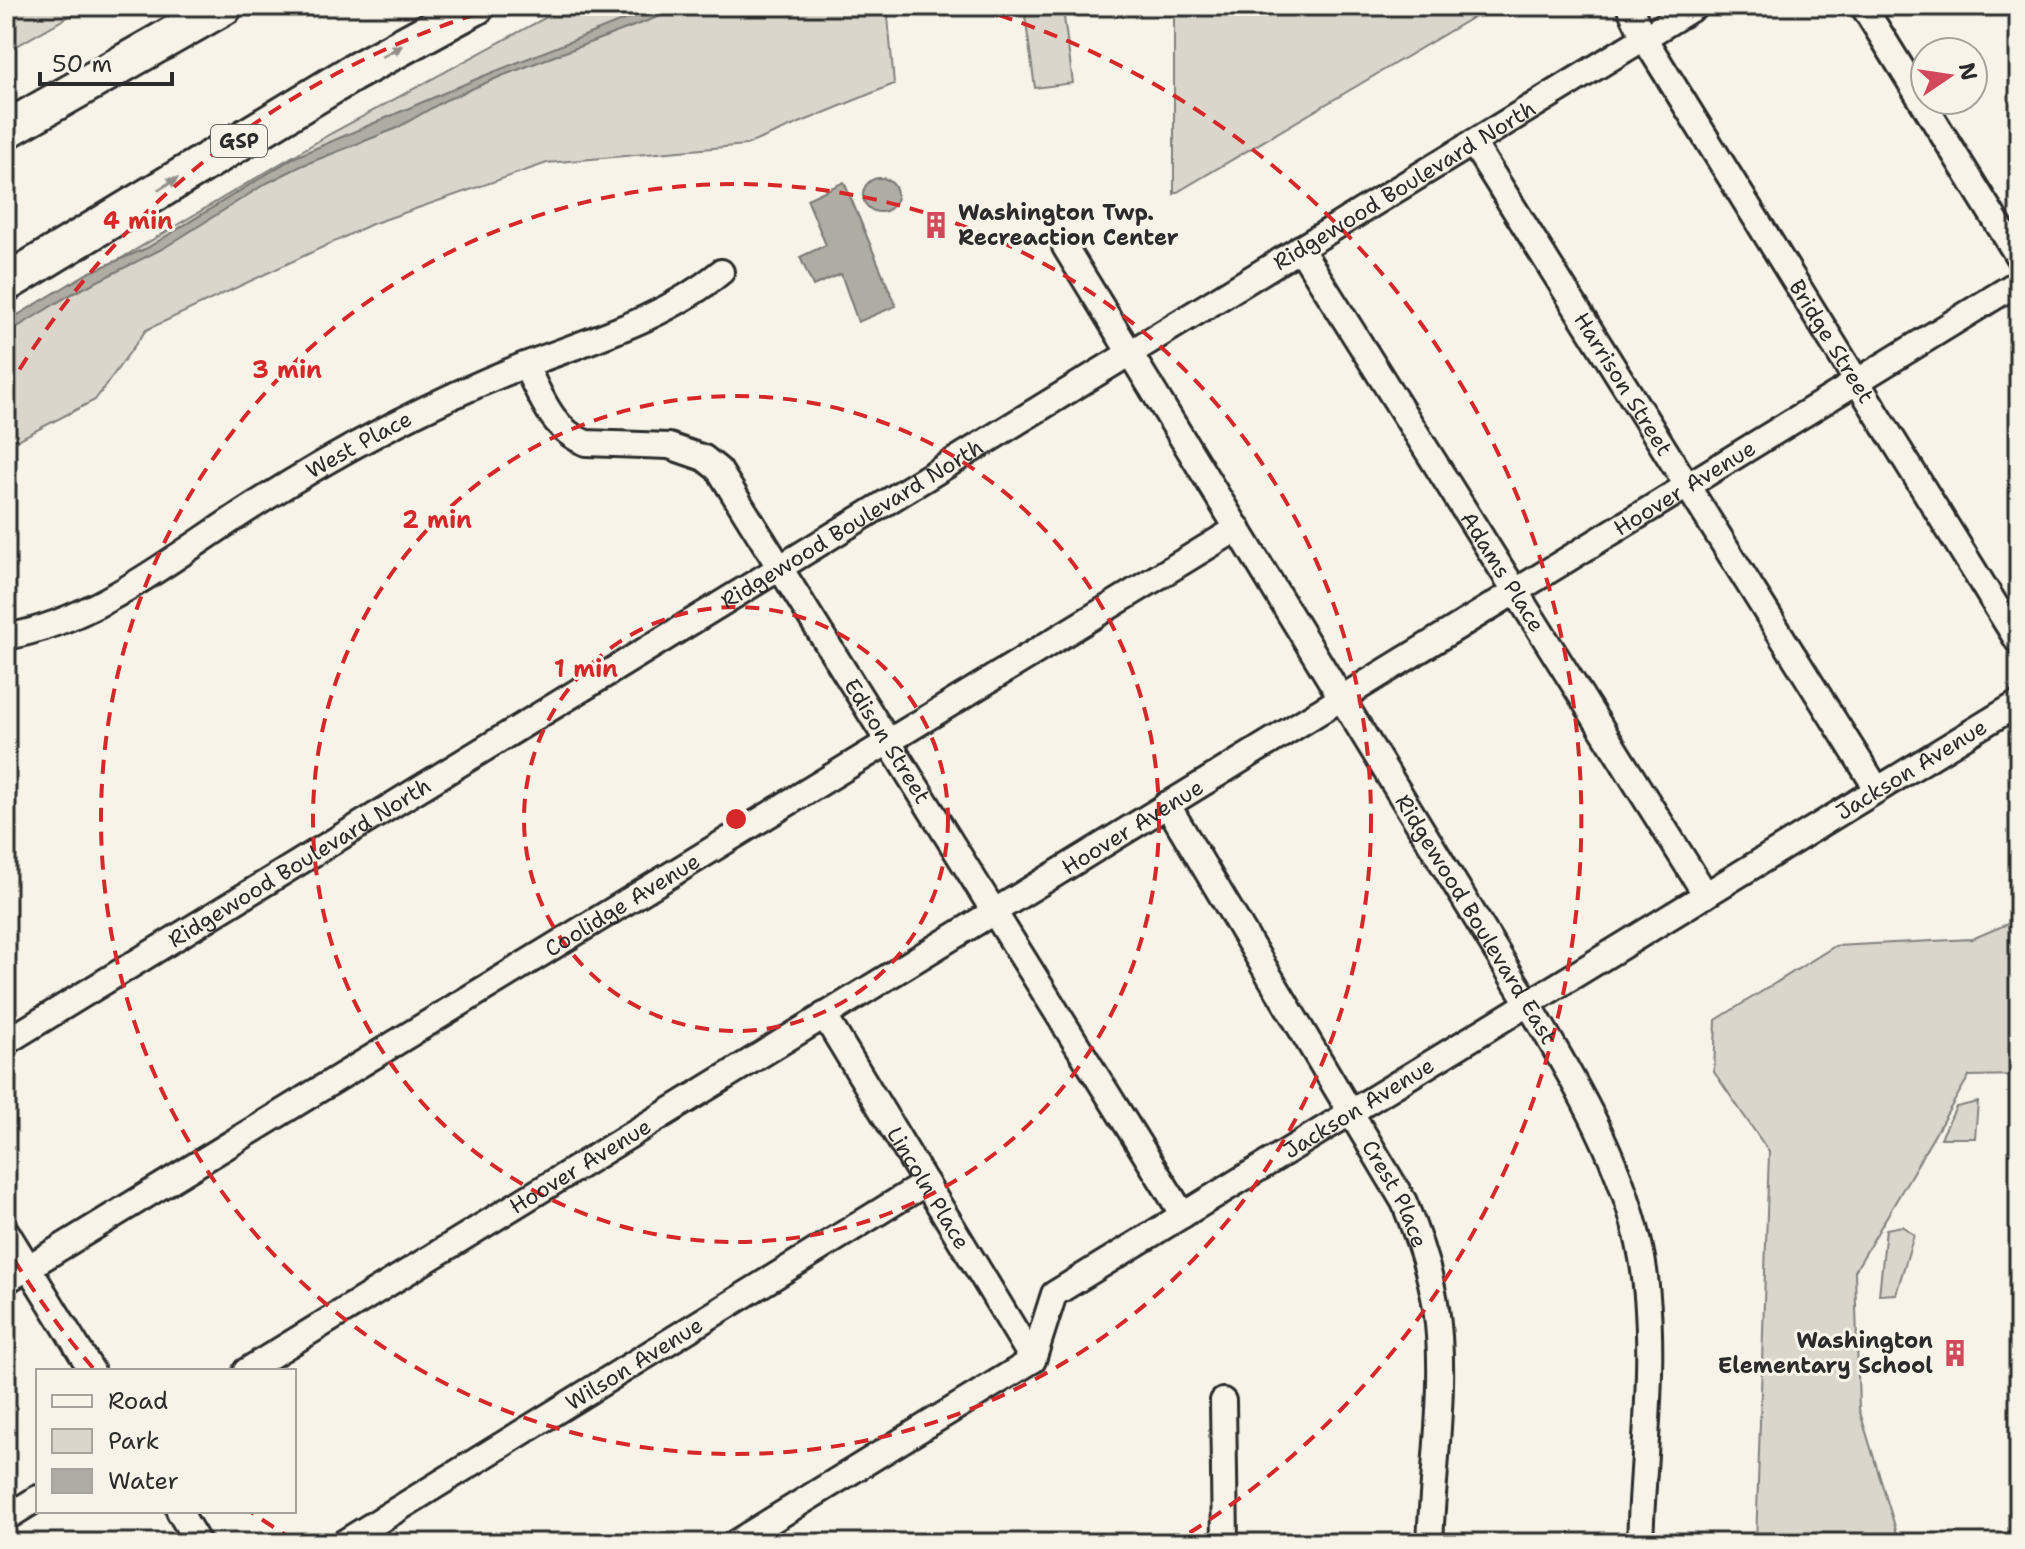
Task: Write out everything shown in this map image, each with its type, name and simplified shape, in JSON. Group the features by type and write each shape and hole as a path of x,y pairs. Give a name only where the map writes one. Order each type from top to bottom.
{"highway":[{"path":"6,130 224,6"},
{"name":"GSP","path":"6,283 351,74 476,6"}],"street":[{"path":"1629,6 1644,38"},
{"name":"Ridgewood Boulevard North","path":"6,1042 1696,6"},
{"path":"1863,6 2019,258"},
{"name":"Bridge Street","path":"1644,38 2019,643"},
{"name":"Harrison Street","path":"1473,143 1877,789"},
{"name":"Ridgewood Boulevard East","path":"1065,247 1528,1003 1594,1120 1633,1218 1642,1259 1649,1344 1640,1543"},
{"name":"Adams Place","path":"1300,248 1706,895"},
{"name":"West Place","path":"6,637 60,619 112,596 161,569 316,466 450,397 646,318 697,292 721,272"},
{"name":"Hoover Avenue","path":"249,1369 2019,282"},
{"name":"Edison Street","path":"525,365 553,418 573,438 601,445 669,446 704,458 732,488 1183,1215"},
{"name":"Coolidge Avenue","path":"6,1281 1238,528"},
{"name":"Jackson Avenue","path":"1033,1360 1054,1294 2019,703"},
{"name":"Crest Place","path":"1167,804 1404,1202 1420,1241 1432,1287 1439,1353 1430,1543"},
{"name":"Lincoln Place","path":"824,1015 1033,1360"},
{"name":"Wilson Avenue","path":"343,1543 926,1183"},
{"path":"6,1231 91,1369"},
{"path":"735,1543 1033,1360"},
{"path":"1223,1401 1225,1543"},
{"path":"6,1518 36,1499"},
{"path":"180,1513 198,1543"}],"green space":[{"path":"6,6 87,6 6,52"},
{"path":"567,6 887,6 894,84 746,145 547,163 372,224 146,330 95,400 6,446 6,327 330,134"},
{"path":"1174,6 1492,6 1174,194"},
{"path":"1063,10 1073,83 1035,88 1025,15"},
{"path":"2019,919 2019,1075 1969,1076 1855,1271 1859,1409 1900,1543 1756,1543 1769,1152 1714,1072 1716,1020 1835,946 1972,939"},
{"path":"1978,1102 1975,1138 1941,1138 1956,1107"},
{"path":"1902,1226 1914,1235 1896,1294 1879,1295 1886,1229"}],"water":[{"path":"659,6 687,6 504,75 446,100 395,129 301,166 265,184 164,248 68,296 6,334 6,322 88,273 147,248 293,158 481,77"},
{"path":"880,178 892,183 897,195 892,207 880,212 868,207 863,195 868,183"},
{"path":"844,182 896,306 858,322 841,274 813,286 800,257 826,245 807,199"}],"place":[{"name":"Washington Twp. Recreaction Center","path":"936,225"},
{"name":"Washington Elementary School","path":"1955,1353"}]}
